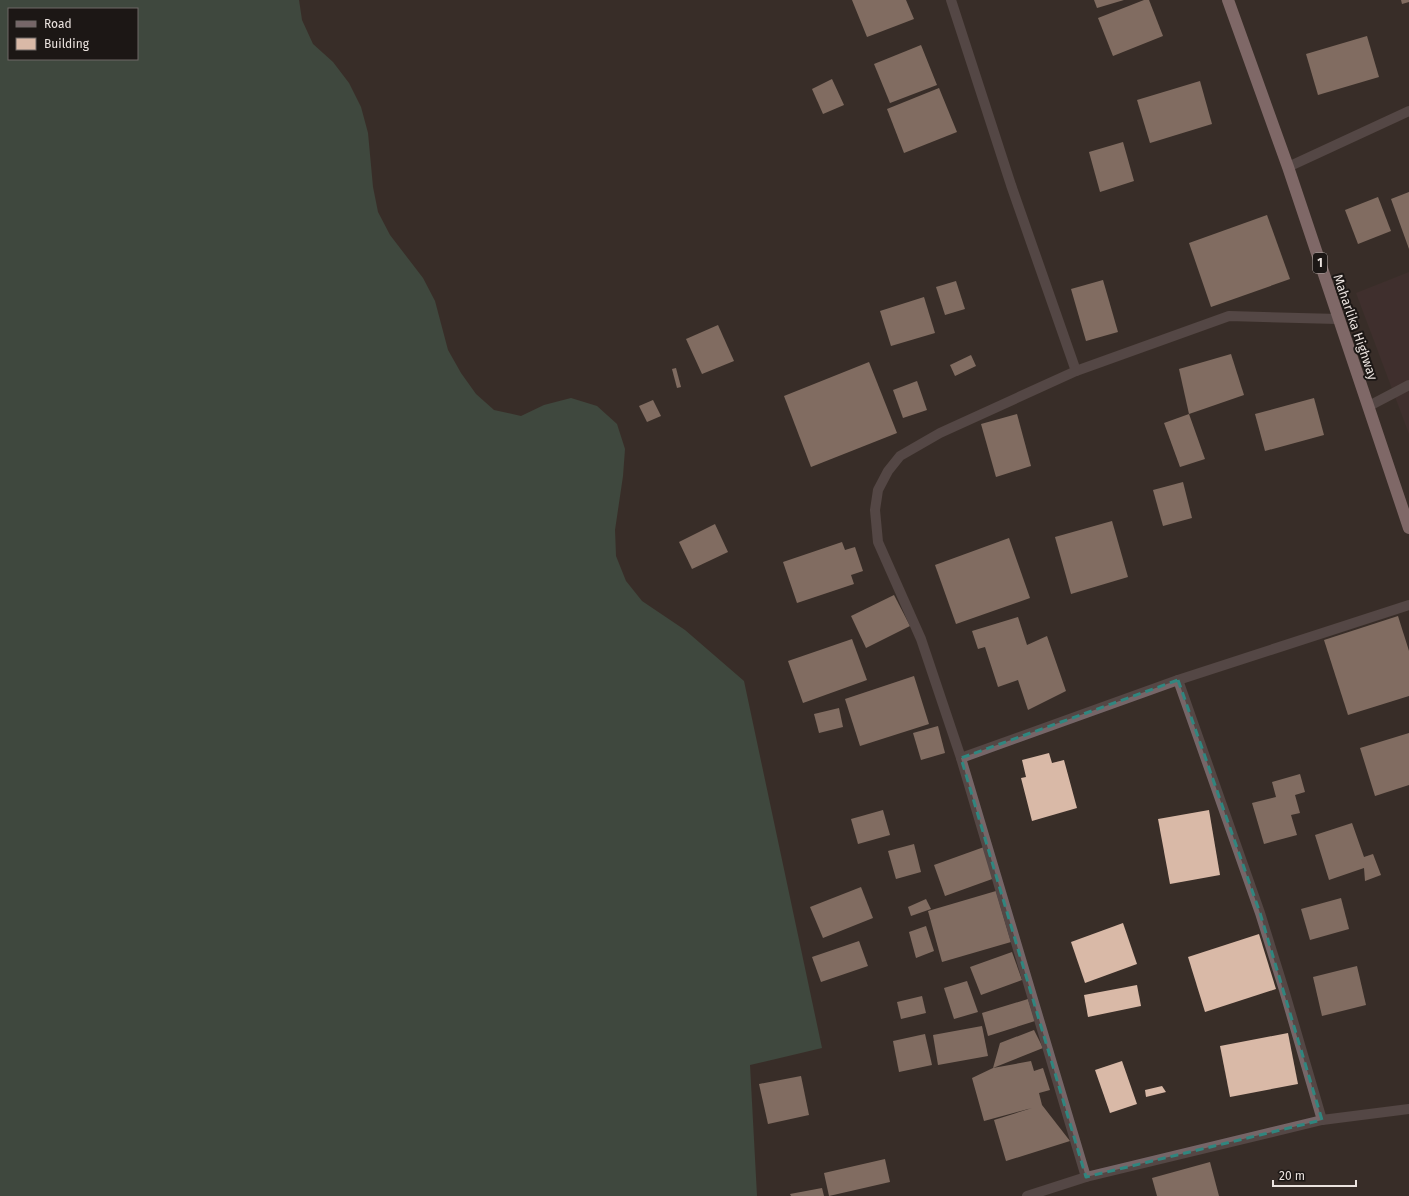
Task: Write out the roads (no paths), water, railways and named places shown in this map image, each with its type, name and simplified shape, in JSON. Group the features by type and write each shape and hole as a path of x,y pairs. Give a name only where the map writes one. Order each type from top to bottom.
{"highway":[{"name":"Maharlika Highway","path":"1228,0 1288,167 1409,528"}],"street":[{"path":"950,0 1011,185 1076,371"},
{"path":"1288,167 1409,110"},
{"path":"1086,1177 961,758 920,639 878,542 875,510 878,490 888,471 900,456 940,433 1076,371 1229,316 1338,319"},
{"path":"1369,406 1409,385"},
{"path":"961,758 1178,680 1409,605"},
{"path":"1178,680 1260,913 1322,1120"},
{"path":"1027,1196 1086,1177 1322,1120 1409,1109"}]}
